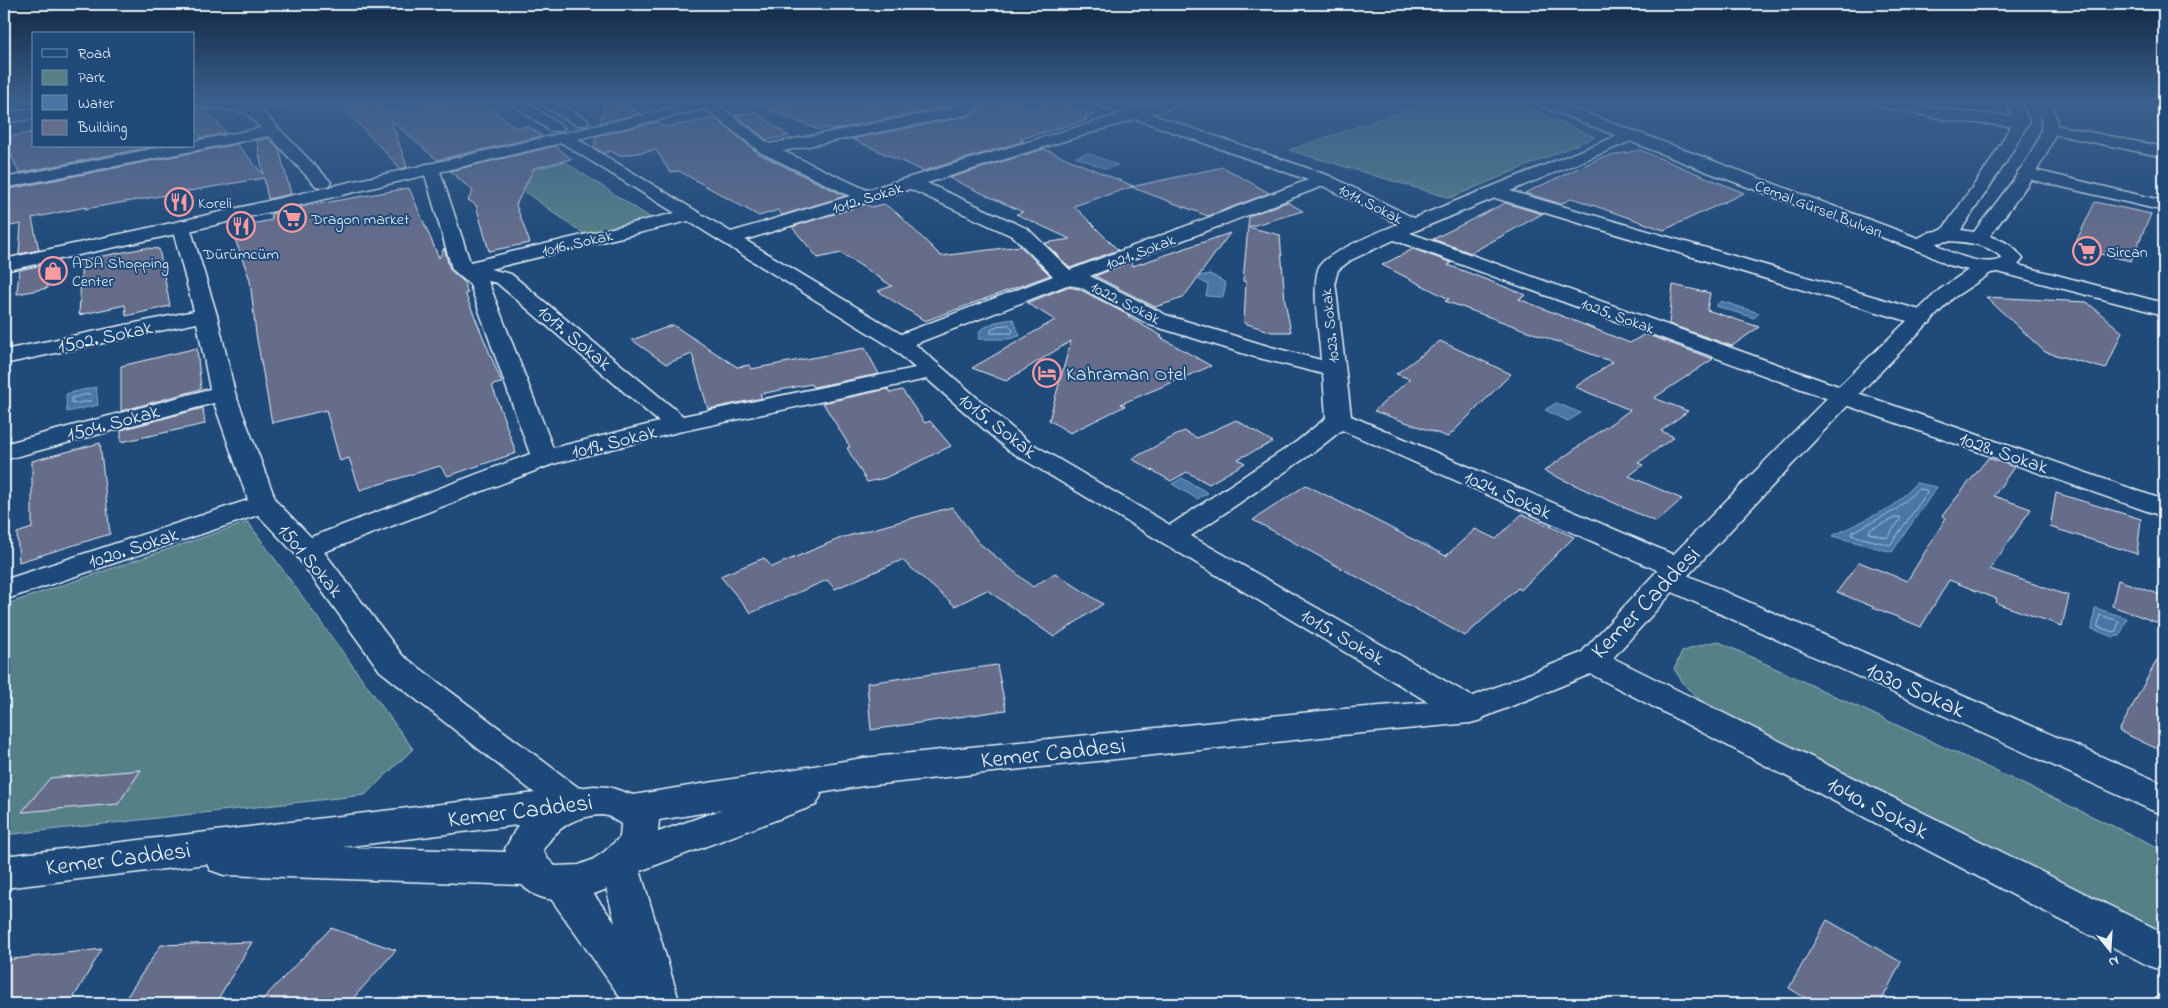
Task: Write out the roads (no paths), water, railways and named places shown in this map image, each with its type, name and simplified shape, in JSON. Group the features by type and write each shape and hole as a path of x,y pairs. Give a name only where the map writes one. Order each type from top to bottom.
{"street":[{"path":"4,183 177,149"},
{"path":"289,149 322,182"},
{"path":"4,251 180,215 474,149"},
{"path":"4,264 181,228 431,168 497,149"},
{"name":"1015. Sokak","path":"596,149 692,215 900,342 1017,445 1470,711"},
{"path":"766,149 866,197"},
{"name":"1012. Sokak","path":"730,238 1023,149"},
{"name":"1011. Sokak","path":"1236,149 1324,180 1414,225"},
{"name":"1023. Sokak","path":"1339,420 1325,281 1329,267 1344,256 1393,233 1598,149"},
{"name":"Cemal Gürsel Bulvarı","path":"1664,149 1865,226 1939,244"},
{"name":"Cemal Gürsel Bulvarı","path":"1698,149 1939,244"},
{"path":"1946,294 1939,244 2005,149"},
{"path":"1939,244 1980,239 2038,156 2041,149"},
{"path":"2149,149 2164,152"},
{"path":"431,168 462,269 479,282 544,458"},
{"path":"2026,173 2164,206"},
{"name":"1021. Sokak","path":"900,342 1324,180"},
{"name":"1022. Sokak","path":"912,183 1021,233 1068,279 1085,281 1158,320 1263,352 1334,370"},
{"path":"1494,192 1922,318"},
{"name":"1016. Sokak","path":"462,269 692,215"},
{"name":"1501 Sokak","path":"181,228 206,315 223,393 263,504 306,549 391,663 574,804"},
{"name":"1025. Sokak","path":"1393,233 1843,396"},
{"path":"1980,239 1996,261 2164,309"},
{"path":"1939,244 1963,263 1996,261 2164,292"},
{"name":"Kemer Caddesi","path":"4,872 603,800 619,803 630,810 863,772 1331,723 1470,711 1592,661 1673,573 1843,396 1946,294 1996,261"},
{"name":"1017. Sokak","path":"462,269 504,278 678,425"},
{"name":"1502. Sokak","path":"4,357 206,315"},
{"name":"1019. Sokak","path":"306,549 544,458 678,425 932,371"},
{"name":"1504. Sokak","path":"4,452 223,393"},
{"name":"1028. Sokak","path":"1843,396 2164,509"},
{"path":"1172,537 1305,447 1339,420"},
{"name":"1024. Sokak","path":"1339,420 1673,573"},
{"name":"1020. Sokak","path":"4,590 263,504"},
{"name":"1030 Sokak","path":"1673,573 2164,800"},
{"name":"1040. Sokak","path":"1592,661 2164,953"},
{"path":"619,863 863,772"},
{"path":"574,804 546,817 535,829 524,849 650,1004"},
{"path":"133,856 547,876 583,882 603,874 619,863 638,843 640,818 630,810"},
{"path":"619,863 658,1004"}],"water":[{"path":"1088,153 1118,165 1106,169 1076,157"},
{"path":"1210,274 1226,283 1223,297 1206,296 1208,285 1195,277"},
{"path":"1721,301 1759,313 1754,318 1716,306"},
{"path":"1013,319 1020,336 1008,339 978,339 980,330 995,322"},
{"path":"96,387 98,405 67,412 66,394"},
{"path":"1556,403 1581,413 1568,421 1545,410"},
{"path":"1182,478 1208,493 1197,499 1172,484"},
{"path":"1916,483 1937,487 1892,552 1832,536 1893,506"},
{"path":"2095,608 2127,618 2120,636 2113,637 2092,629"}],"place":[{"name":"Koreli","path":"179,202"},
{"name":"Dragon market","path":"292,218"},
{"name":"Dürümcüm","path":"241,226"},
{"name":"Sircan","path":"2087,251"},
{"name":"ADA Shopping Center","path":"53,271"},
{"name":"Kahraman Otel","path":"1047,373"}]}
